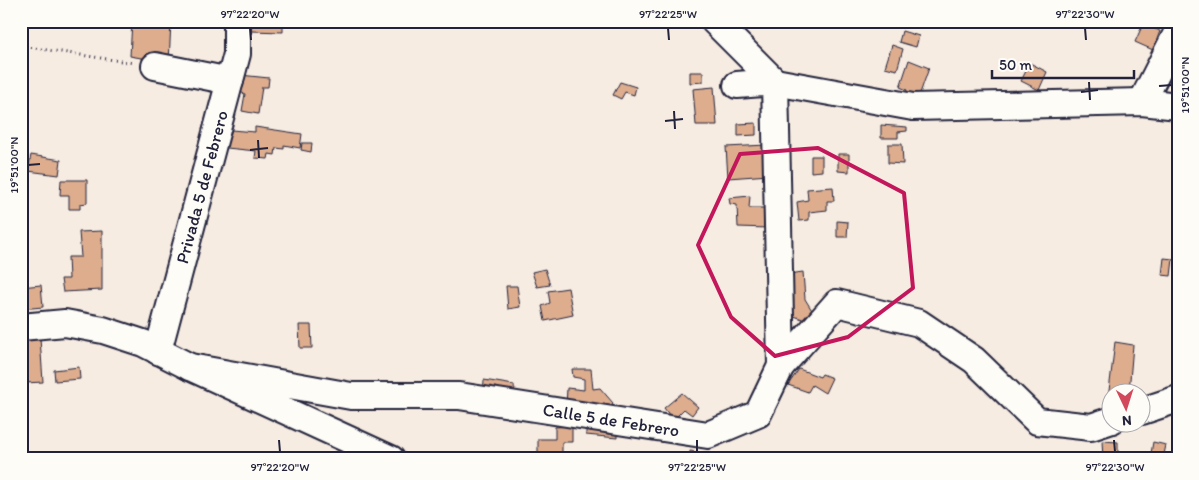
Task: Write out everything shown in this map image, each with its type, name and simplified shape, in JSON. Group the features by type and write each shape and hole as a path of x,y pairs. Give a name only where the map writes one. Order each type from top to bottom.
{"street":[{"name":"Privada 5 de Febrero","path":"158,351 238,54 237,21"},
{"path":"714,21 776,82 781,366"},
{"path":"1142,102 1178,33"},
{"path":"155,66 230,81"},
{"path":"737,85 776,82 913,108 1142,102 1178,106"},
{"name":"Calle 5 de Febrero","path":"190,367 352,396 459,396 708,435 758,414 781,366 837,303 919,323 974,360 1037,421 1091,427 1102,423"},
{"name":"Calle 5 de Febrero","path":"21,327 65,323 103,330 143,343 190,367 391,459"},
{"path":"1152,408 1178,400"}],"path":[{"path":"21,46 155,66"}],"highlighted area":[{"path":"818,148 904,193 913,288 848,337 775,356 731,317 698,245 740,154"}],"building":[{"path":"132,21 171,21 169,63 130,56"},
{"path":"251,21 283,21 283,32 251,31"},
{"path":"1143,24 1160,31 1153,50 1135,42"},
{"path":"902,31 919,36 916,47 899,42"},
{"path":"892,45 903,49 897,70 885,67"},
{"path":"909,60 929,68 918,99 904,96 907,90 900,87"},
{"path":"1030,63 1047,72 1039,90 1021,81"},
{"path":"690,72 703,72 703,82 690,83"},
{"path":"240,75 269,78 268,87 262,87 258,114 242,111 245,94 237,91"},
{"path":"620,82 636,87 634,95 625,92 621,99 613,95"},
{"path":"714,87 717,125 696,125 693,89"},
{"path":"756,123 756,135 738,136 738,124"},
{"path":"881,125 907,127 907,131 898,132 898,138 881,138"},
{"path":"255,127 302,134 300,148 284,145 284,149 276,148 275,155 269,154 268,159 255,158 256,151 217,147 219,129 255,132"},
{"path":"302,143 312,143 311,152 301,150"},
{"path":"888,144 902,144 903,164 888,163"},
{"path":"767,145 769,175 728,178 726,147"},
{"path":"838,154 849,154 849,172 838,171"},
{"path":"31,155 61,160 59,175 28,171"},
{"path":"811,156 822,156 822,171 811,172"},
{"path":"61,180 87,180 87,203 80,204 80,209 69,209 69,195 60,195"},
{"path":"833,187 834,201 827,201 827,210 809,212 809,220 799,221 797,202 808,200 807,189"},
{"path":"750,196 749,208 767,208 768,228 738,227 737,205 730,204 729,198"},
{"path":"837,221 848,222 847,237 837,237"},
{"path":"102,231 102,290 63,292 61,279 69,279 68,257 81,257 79,232"},
{"path":"1164,258 1173,259 1171,276 1162,275"},
{"path":"545,269 550,285 537,287 532,272"},
{"path":"803,272 805,299 813,312 811,322 794,316 789,274"},
{"path":"41,285 43,307 21,309 21,287"},
{"path":"506,286 517,286 520,307 508,309"},
{"path":"568,288 573,315 545,321 542,306 550,303 548,291"},
{"path":"299,325 311,325 312,348 300,348"},
{"path":"40,338 43,382 25,383 24,373 21,373 21,339"},
{"path":"1115,342 1133,345 1130,382 1110,382"},
{"path":"79,367 80,379 55,381 54,370"},
{"path":"572,369 591,369 593,389 600,388 613,403 602,416 566,407 567,388 584,390 584,379 573,377"},
{"path":"799,369 820,377 822,374 832,378 825,393 812,385 808,392 788,385"},
{"path":"484,380 514,385 515,400 483,397"},
{"path":"682,393 698,407 692,415 684,409 673,420 664,408"},
{"path":"572,426 572,442 562,442 562,459 538,459 538,439 555,439 555,427"},
{"path":"586,426 617,429 617,438 586,435"},
{"path":"1102,441 1118,442 1118,459 1103,459"},
{"path":"1153,442 1166,445 1163,459 1150,459"},
{"path":"690,451 703,453 703,459 690,459"}]}
